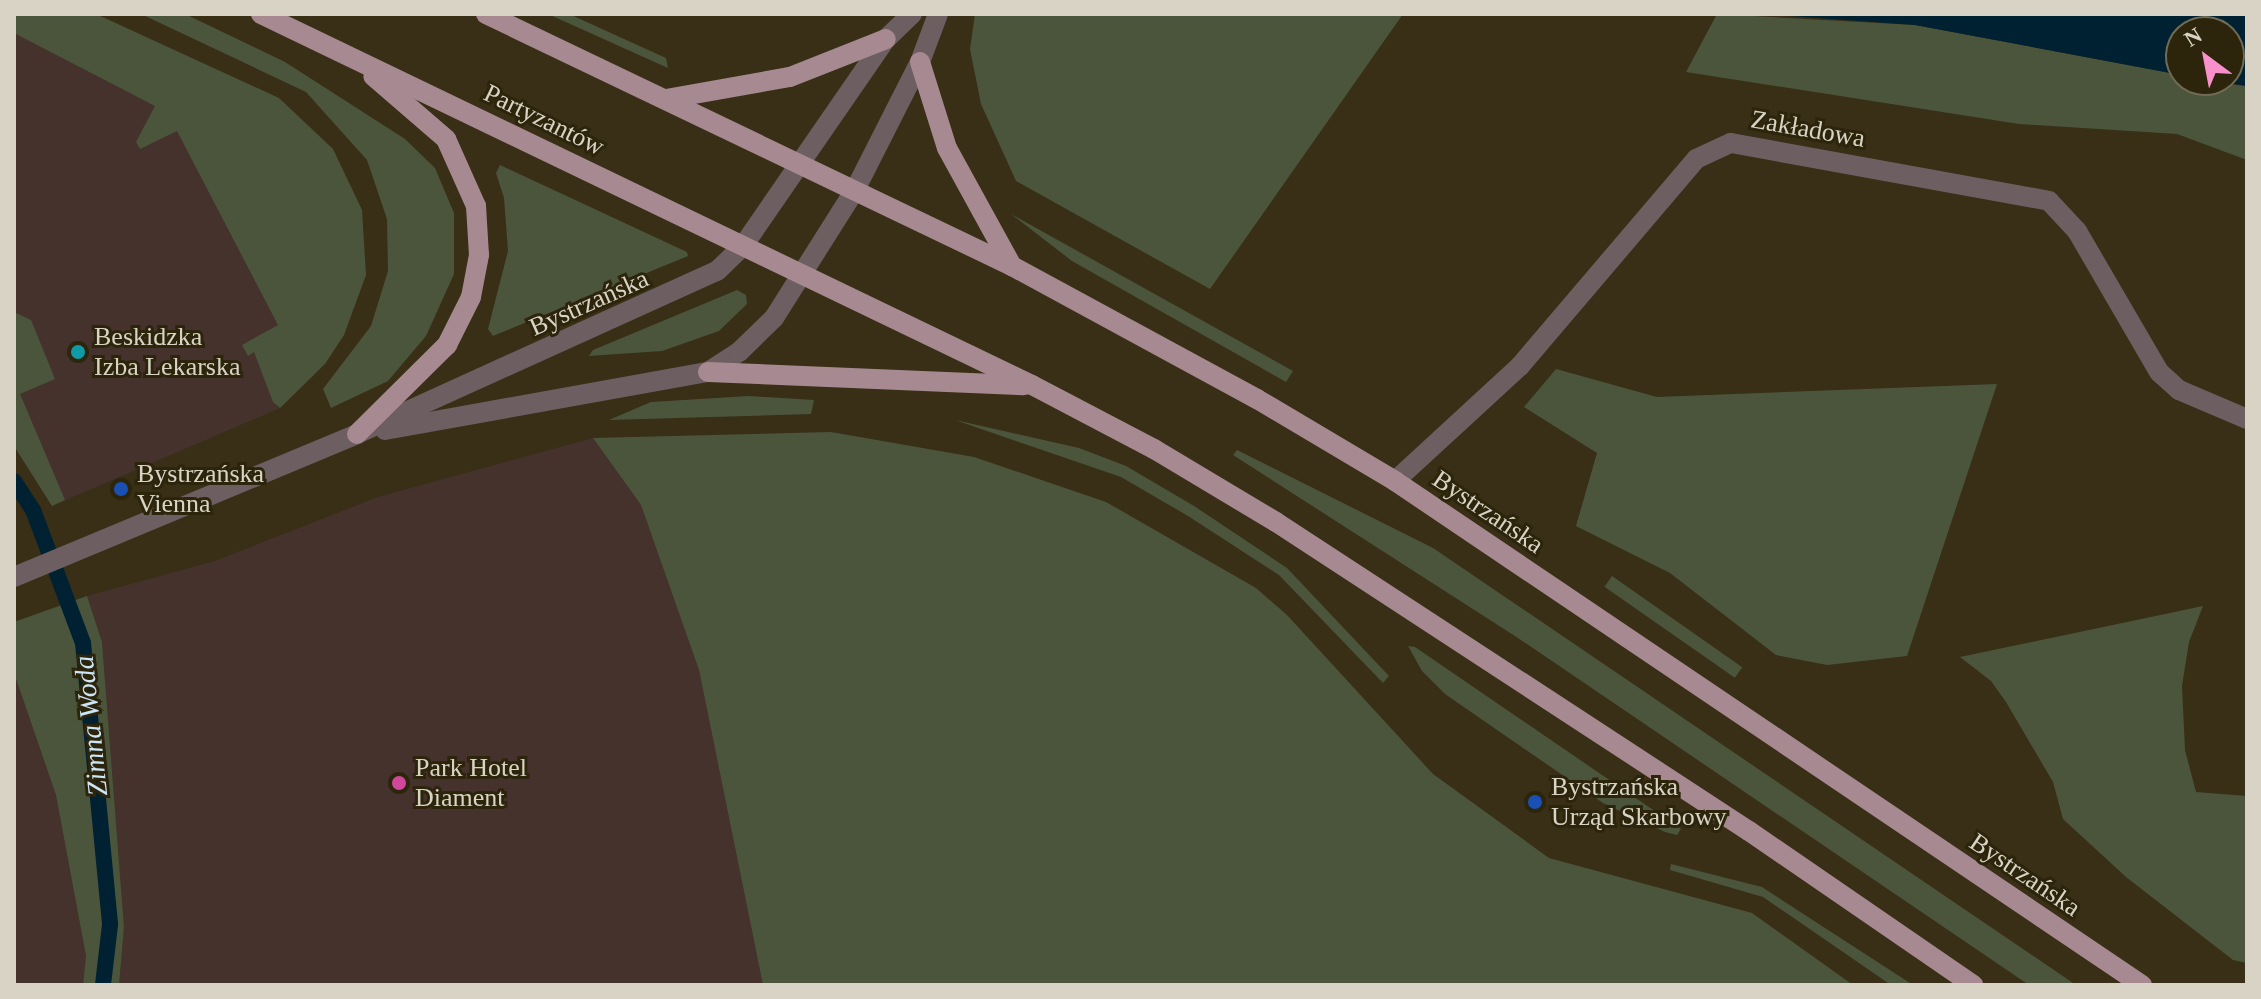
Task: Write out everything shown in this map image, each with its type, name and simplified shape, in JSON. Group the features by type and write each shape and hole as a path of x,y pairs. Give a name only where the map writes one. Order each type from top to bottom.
{"main road":[{"name":"Partyzantów","path":"261,14 803,275"},
{"path":"486,14 855,190"},
{"path":"666,99 790,77 886,39"},
{"path":"334,48 421,112 446,139 466,175 480,233 471,297 447,345 357,434"},
{"path":"920,62 952,159 1012,266"},
{"name":"Bystrzańska","path":"855,190 1012,266 1257,399 1395,481 2142,985"},
{"path":"803,275 1032,385 1154,449 1276,522 1749,831 1973,985"},
{"path":"708,372 1032,385"}],"street":[{"name":"Bystrzańska","path":"24,573 357,434 677,293 717,271 743,246 886,39 912,14"},
{"path":"855,190 920,62 938,14"},
{"name":"Zakładowa","path":"1395,481 1520,366 1696,159 1731,143 2049,201 2077,231 2159,372 2179,390 2247,419"},
{"name":"Bystrzańska","path":"357,434 708,372 739,352 774,318 855,190"}],"shaded area":[{"path":"14,28 159,99 294,332 273,402 280,408 52,506 14,446"},
{"path":"593,438 641,505 699,670 763,985 119,985 124,927 102,642 87,596 215,561 378,497"},
{"path":"14,673 56,795 86,956 83,985 14,985"}],"green space":[{"path":"14,14 96,14 279,98 333,149 362,210 366,275 344,335 325,364 280,408 273,402 254,352 248,356 242,345 278,325 177,131 140,149 136,142 155,106 14,33"},
{"path":"141,14 185,14 285,62 405,139 435,168 454,213 454,274 426,336 388,381 331,408 323,389 371,326 388,271 387,219 367,160 306,92"},
{"path":"548,14 569,14 666,58 668,68"},
{"path":"975,14 1403,14 1210,289 1016,181 981,104 970,49"},
{"path":"1717,14 1915,25 2165,72 2165,96 2245,96 2247,86 2247,160 2177,134 2019,124 1686,72"},
{"path":"500,165 687,252 688,256 493,336 488,329 508,251 504,198 496,173"},
{"path":"1011,214 1293,371 1286,382 1072,261"},
{"path":"737,290 746,295 747,304 719,331 662,351 589,356 593,350"},
{"path":"14,312 31,320 55,379 20,394 65,500 52,506 14,446"},
{"path":"1556,369 1657,397 1997,384 1907,656 1827,665 1776,655 1670,573 1576,526 1597,453 1524,407"},
{"path":"749,396 814,400 811,414 609,420 651,402"},
{"path":"955,420 1079,448 1126,466 1194,506 1287,568 1389,676 1383,683 1279,575 1188,516 1121,477"},
{"path":"831,432 974,457 1106,502 1256,588 1287,615 1433,774 1549,858 1752,913 1853,985 763,985 699,670 641,505 593,438"},
{"path":"1237,450 1433,548 2076,985 2029,985 1518,638 1233,455"},
{"path":"1612,576 1742,667 1735,678 1605,587"},
{"path":"87,596 102,642 124,927 119,985 83,985 86,956 56,795 14,673 14,622"},
{"path":"2203,606 2189,642 2182,686 2185,750 2196,792 2247,796 2247,963 2233,960 2126,877 2063,819 2053,782 2006,702 1991,681 1960,657"},
{"path":"1408,646 1415,647 1681,829 1677,835 1603,803 1445,694 1422,671"},
{"path":"1671,864 1762,887 1913,985 1891,985 1763,897 1670,870"}],"water":[{"path":"1761,14 2247,14 2247,86 2245,16 2165,16 2165,72 1915,25"}],"waterway":[{"name":"Zimna Woda","path":"14,481 33,510 83,643 110,925 103,985"}],"place":[{"name":"Beskidzka Izba Lekarska","path":"78,352"},
{"name":"Bystrzańska Vienna","path":"121,489"},
{"name":"Park Hotel Diament","path":"399,783"},
{"name":"Bystrzańska Urząd Skarbowy","path":"1535,802"}]}
